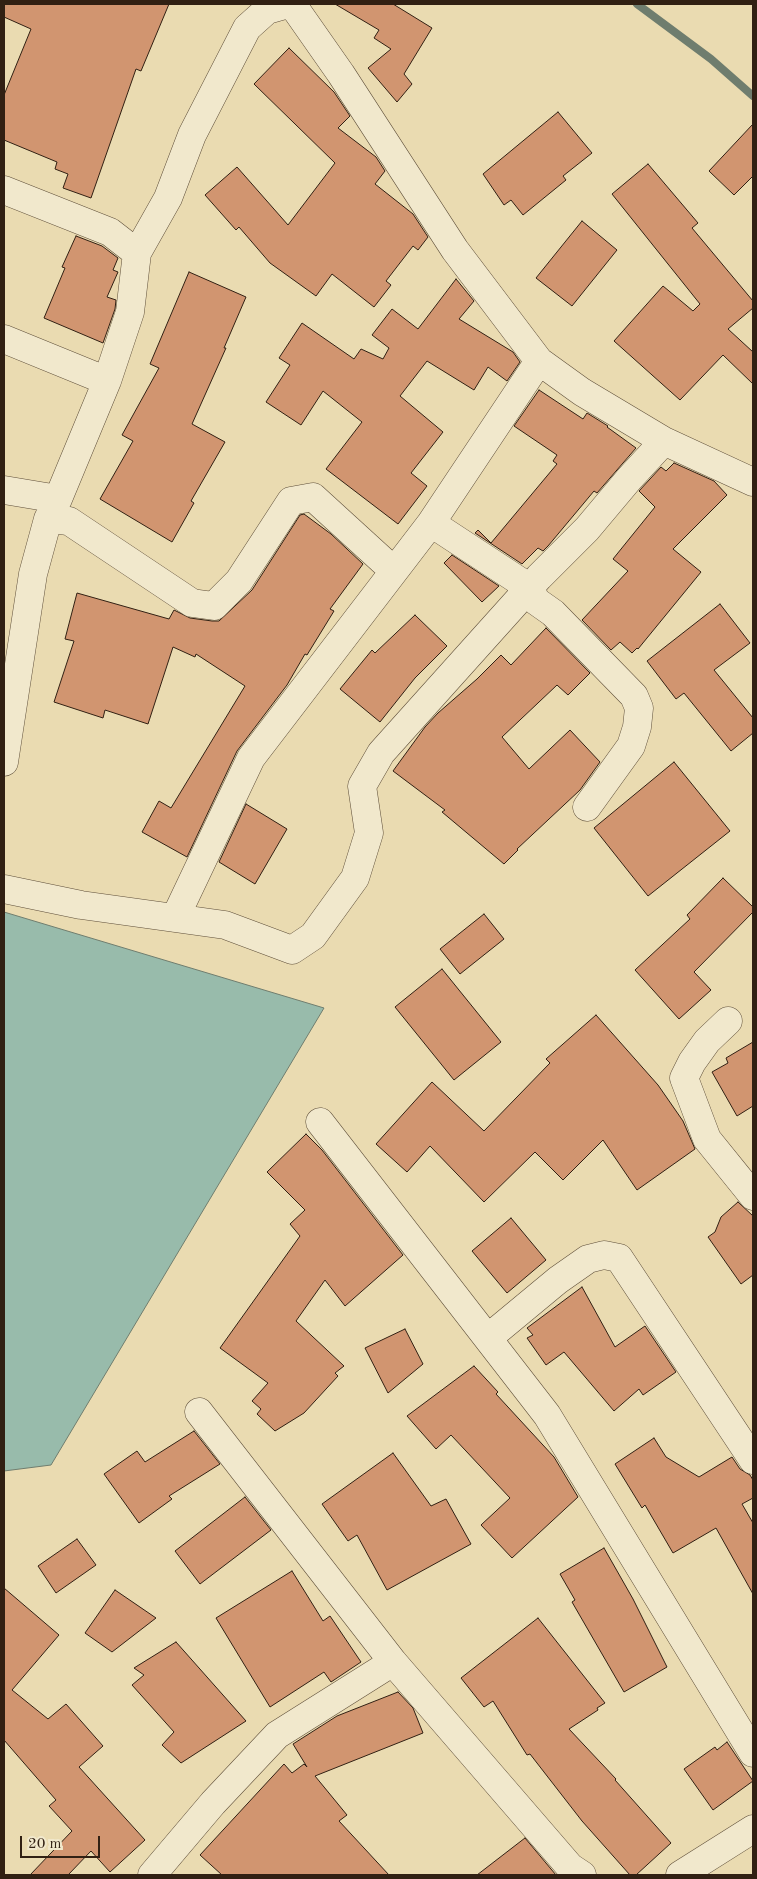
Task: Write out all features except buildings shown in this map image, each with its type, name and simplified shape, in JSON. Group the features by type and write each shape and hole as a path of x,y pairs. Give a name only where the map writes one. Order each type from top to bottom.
{"street":[{"path":"4,762 13,639 53,509 107,381 130,312 137,253 168,198 192,135 247,28 267,10 288,4"},
{"path":"292,4 341,74 455,250 539,361 582,392 664,441 753,482"},
{"path":"4,190 110,232 137,253"},
{"path":"4,339 107,381"},
{"path":"175,918 251,758 430,523 539,361"},
{"path":"4,889 81,905 225,925 292,950 313,936 355,878 369,833 362,786 381,753 530,588 587,530 629,478 664,441"},
{"path":"4,490 53,509 192,604 214,606 238,582 291,501 313,497 394,571"},
{"path":"430,523 530,588 536,601 553,613 634,696 639,708 637,727 631,746 587,807"},
{"path":"728,1021 707,1041 692,1062 684,1078 707,1139 753,1196"},
{"path":"320,1122 546,1415 753,1754"},
{"path":"488,1338 558,1280 588,1259 604,1255 619,1258 753,1460"},
{"path":"199,1412 393,1662 570,1867 582,1875"},
{"path":"152,1875 213,1803 278,1735 393,1662"},
{"path":"680,1875 753,1829"}],"shaded area":[{"path":"4,912 324,1008 51,1465 4,1471"}],"waterway":[{"path":"637,4 711,59 753,96"}]}
